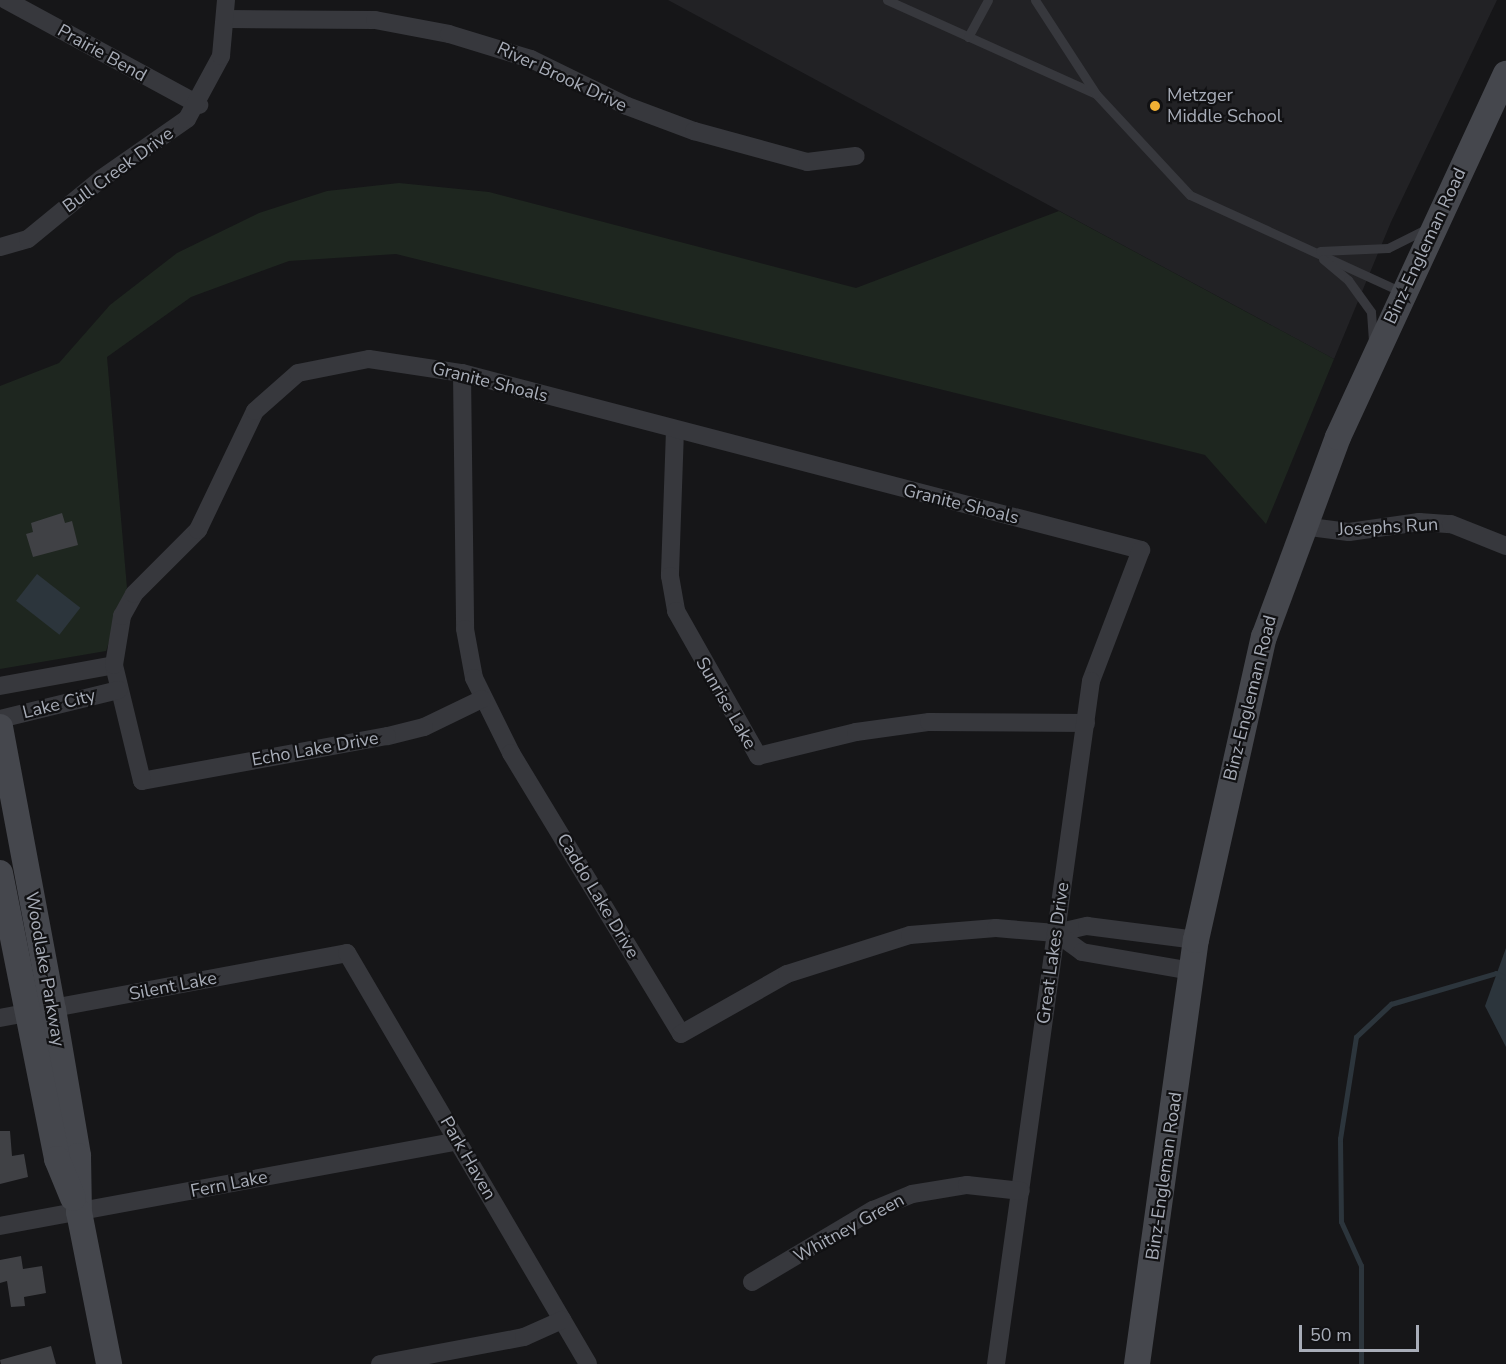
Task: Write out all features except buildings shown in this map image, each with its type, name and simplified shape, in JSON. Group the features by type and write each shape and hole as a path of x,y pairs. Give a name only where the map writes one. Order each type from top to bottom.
{"street":[{"name":"Prairie Bend","path":"6,0 199,105"},
{"name":"Bull Creek Drive","path":"0,247 28,239 101,179 165,139 199,105 221,56 226,0"},
{"name":"River Brook Drive","path":"226,19 375,20 459,36 531,59 627,106 694,131 807,162 856,156"},
{"name":"Binz-Engleman Road","path":"1137,1364 1196,940 1248,693 1302,526 1402,292 1506,74"},
{"name":"Granite Shoals","path":"142,781 118,690 114,665 116,633 134,594 198,530 248,421 275,389 298,373 358,360 462,373 1141,550"},
{"name":"Caddo Lake Drive","path":"462,373 465,629 482,699 681,1034 757,988 868,945 910,935 996,928 1056,933 1087,926 1196,940"},
{"name":"Sunrise Lake","path":"675,430 670,576 676,611 758,756 856,732 929,722 1086,723"},
{"name":"Josephs Run","path":"1302,526 1349,532 1419,522 1451,524 1506,546"},
{"name":"Great Lakes Drive","path":"996,1364 1086,723 1098,656 1141,550"},
{"name":"Lake City","path":"0,686 114,665"},
{"path":"45,676 51,706"},
{"name":"Lake City","path":"0,719 118,690"},
{"name":"Echo Lake Drive","path":"142,781 387,736 424,727 482,699"},
{"name":"Woodlake Parkway","path":"0,727 7,808 54,1009 78,1156 79,1212 109,1364"},
{"name":"Woodlake Parkway","path":"0,873 57,1159 79,1212"},
{"path":"1119,960 1124,930"},
{"path":"1056,933 1082,952 1192,971"},
{"name":"Silent Lake","path":"0,1018 347,953"},
{"name":"Park Haven","path":"347,953 588,1364"},
{"name":"Fern Lake","path":"0,1226 458,1141"},
{"name":"Whitney Green","path":"752,1282 873,1210 912,1194 967,1185 1021,1191"},
{"path":"380,1364 524,1337 562,1320"}],"lane":[{"path":"887,0 1096,94"},
{"path":"968,37 988,0"},
{"path":"1035,0 1096,94 1190,195 1402,292"},
{"path":"1312,250 1388,248 1434,224"},
{"path":"1312,250 1348,280 1371,312 1374,357"}],"shaded area":[{"name":"Metzger Middle School","path":"668,0 1497,0 1391,222 1334,359"},
{"path":"399,183 489,192 856,288 1059,211 1334,359 1266,524 1205,455 396,254 289,261 191,297 107,357 127,588 106,651 0,669 0,386 59,363 110,305 177,253 259,213 327,191"},
{"path":"37,574 80,608 59,635 16,601"},
{"path":"1506,948 1506,1047 1485,1006"}],"waterway":[{"path":"1361,1364 1361,1266 1341,1222 1340,1139 1356,1037 1391,1004 1496,973 1506,978"}],"place":[{"name":"Metzger Middle School","path":"1155,106"}]}
